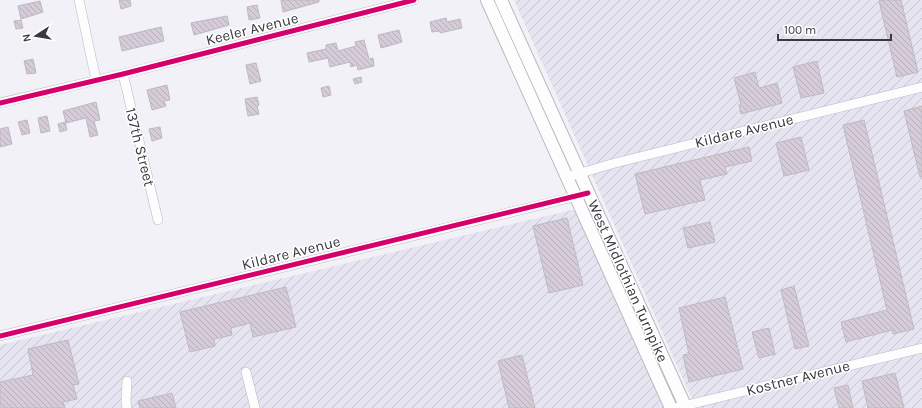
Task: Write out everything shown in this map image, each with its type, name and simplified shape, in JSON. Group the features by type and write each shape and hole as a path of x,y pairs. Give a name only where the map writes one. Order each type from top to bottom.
{"main road":[{"name":"West Midlothian Turnpike","path":"487,0 671,408"},
{"name":"West Midlothian Turnpike","path":"501,0 580,173 682,407"}],"street":[{"path":"79,0 96,80"},
{"name":"Keeler Avenue","path":"0,103 123,74 414,0"},
{"name":"137th Street","path":"123,74 158,220"},
{"name":"Kildare Avenue","path":"567,177 623,161 922,87"},
{"name":"Kildare Avenue","path":"0,336 588,193"},
{"name":"Kostner Avenue","path":"682,407 922,348"},
{"path":"246,372 255,408"},
{"path":"126,381 127,408"}],"shaded area":[{"path":"514,0 922,0 922,408 696,408"},
{"path":"576,209 665,408 0,408 0,345"}],"building":[{"path":"119,0 130,0 131,6 121,9"},
{"path":"281,0 319,0 319,2 283,12"},
{"path":"901,0 918,72 897,77 879,1"},
{"path":"40,1 43,12 21,19 18,6"},
{"path":"257,5 260,18 249,20 247,7"},
{"path":"227,16 229,25 194,35 191,23"},
{"path":"446,18 447,22 460,19 462,28 440,33 440,31 432,32 430,22"},
{"path":"21,20 23,28 16,29 14,21"},
{"path":"161,27 164,41 122,51 119,37"},
{"path":"399,30 402,42 381,48 378,35"},
{"path":"364,40 369,59 373,58 374,66 358,70 357,65 351,67 350,62 330,67 328,58 309,62 307,53 326,49 326,45 336,43 338,51 356,46 355,42"},
{"path":"33,59 36,73 27,74 24,61"},
{"path":"817,61 824,93 801,98 793,67"},
{"path":"256,63 261,81 250,84 246,65"},
{"path":"755,72 759,88 777,83 782,103 741,114 739,105 741,104 734,78"},
{"path":"361,77 362,82 355,84 353,79"},
{"path":"167,85 170,100 164,101 166,106 152,110 147,90"},
{"path":"329,86 331,95 323,97 321,88"},
{"path":"257,97 259,114 248,116 245,99"},
{"path":"96,102 100,120 94,121 98,135 90,137 86,118 66,123 63,111"},
{"path":"922,106 922,177 920,177 904,111"},
{"path":"47,116 50,131 41,133 38,118"},
{"path":"27,120 30,133 22,135 18,122"},
{"path":"864,120 914,329 893,334 892,330 846,342 841,322 887,310 843,125"},
{"path":"65,122 67,130 60,132 58,124"},
{"path":"8,127 12,144 0,147 0,129"},
{"path":"160,127 162,138 152,141 149,129"},
{"path":"801,137 809,170 784,176 776,143"},
{"path":"749,147 752,161 725,167 727,174 700,180 705,200 645,214 635,174"},
{"path":"567,218 583,285 549,293 533,226"},
{"path":"710,222 715,242 688,248 683,228"},
{"path":"794,286 809,346 795,349 781,290"},
{"path":"286,287 296,327 253,337 250,323 231,328 232,335 214,339 215,346 190,352 180,312"},
{"path":"725,297 743,369 689,382 683,355 689,354 679,308"},
{"path":"769,328 775,354 759,358 752,332"},
{"path":"68,340 79,384 73,385 77,399 63,402 65,408 0,408 0,382 33,375 28,349"},
{"path":"522,355 535,408 509,408 498,361"},
{"path":"895,373 904,408 868,408 862,381"},
{"path":"848,385 853,408 839,408 834,388"},
{"path":"172,393 176,408 140,408 138,401"}],"cycle path":[{"path":"0,103 123,74 414,0"},
{"path":"0,336 588,193"}]}
